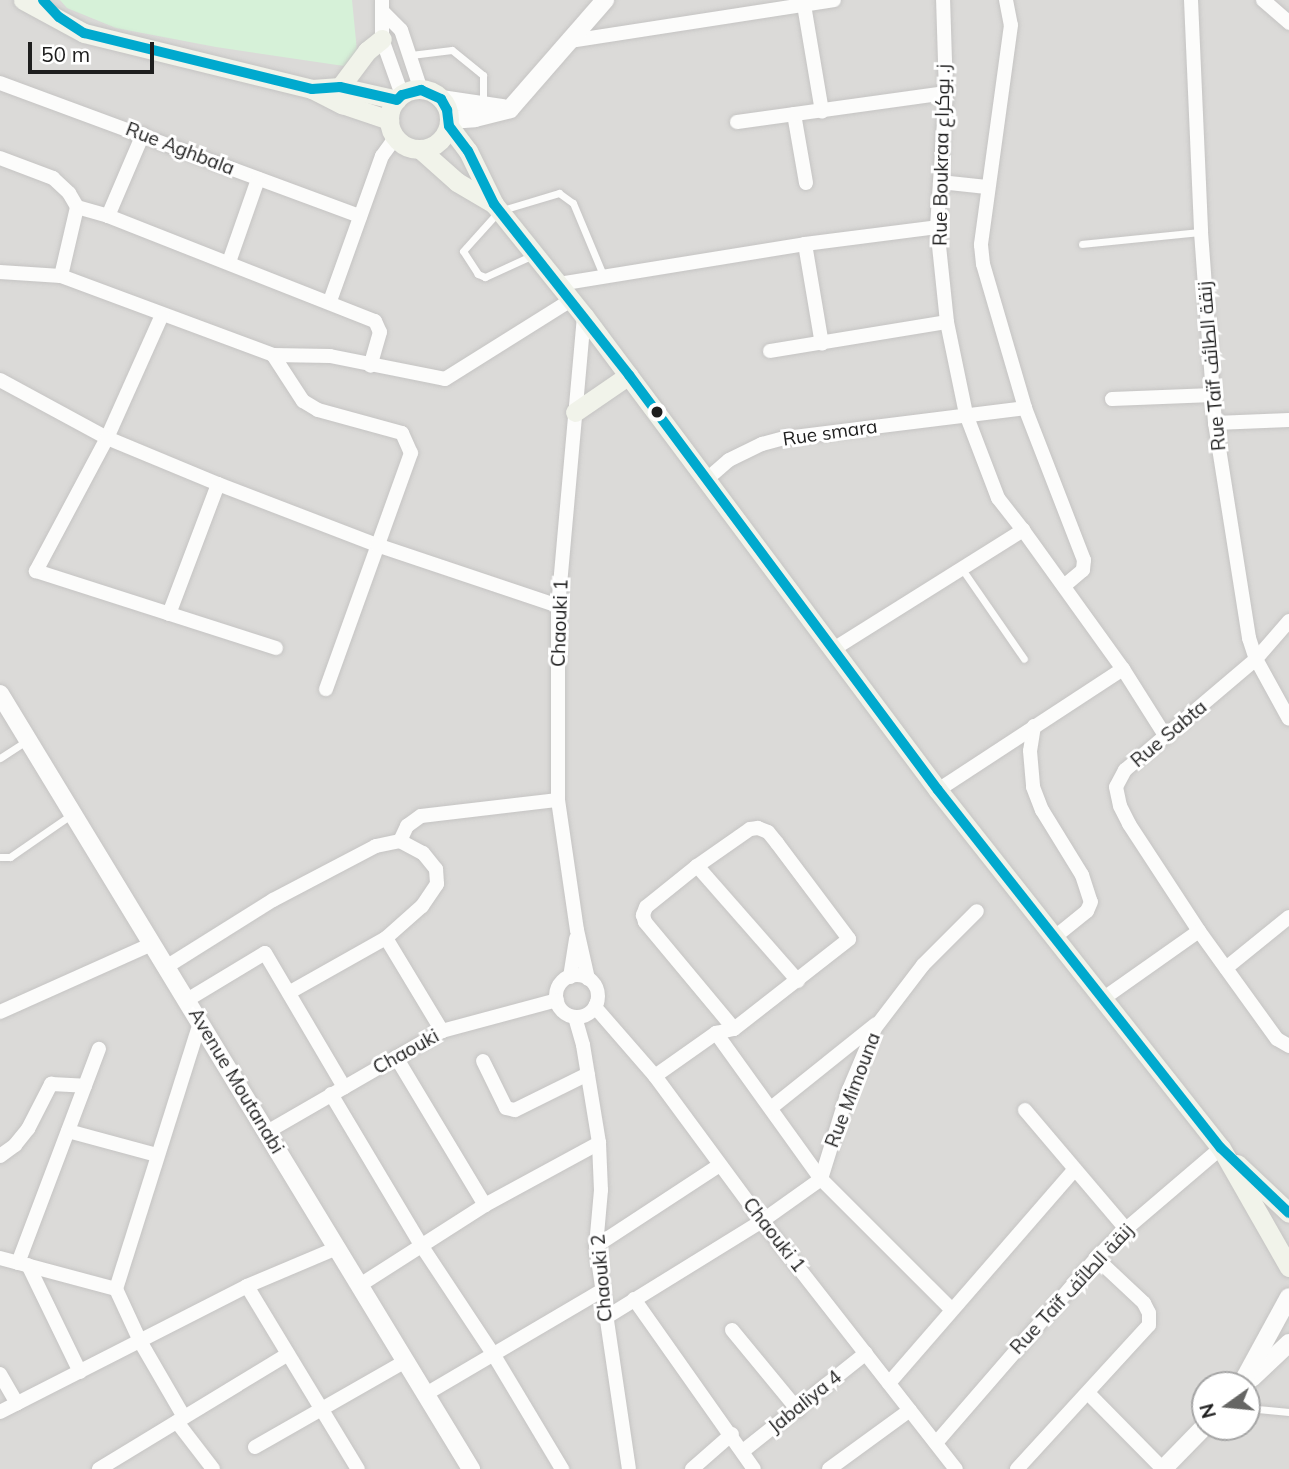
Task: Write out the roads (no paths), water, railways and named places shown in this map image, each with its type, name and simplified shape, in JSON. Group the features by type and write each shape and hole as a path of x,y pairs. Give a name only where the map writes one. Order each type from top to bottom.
{"main road":[{"path":"23,0 59,17 84,33 312,89 392,129 411,149 421,150 437,144 449,123"},
{"path":"43,0 59,17"},
{"path":"340,87 367,51 382,39"},
{"path":"312,89 340,87 399,97 421,90 441,99 449,123 468,151 496,208 629,375 938,790 1056,936 1221,1149 1289,1267"},
{"path":"392,129 399,97"},
{"path":"421,150 457,181 496,208"},
{"path":"575,412 629,375"},
{"path":"1221,1149 1289,1213"}],"street":[{"path":"449,123 510,109 606,0"},
{"path":"570,41 752,6 804,5 834,0"},
{"name":"Rue Boukraa ز. بوكراع","path":"943,0 946,93 937,227 947,322 966,414 998,498 1123,669 1166,737"},
{"path":"1006,0 1011,25 981,233 984,264 1025,408 1084,560 1083,570 1064,586"},
{"name":"Rue Taïf زنقة الطائف","path":"1191,0 1201,232 1215,423 1242,610 1256,659 1289,719"},
{"path":"1263,0 1289,23"},
{"path":"804,5 822,111"},
{"path":"382,6 382,39 399,97"},
{"path":"382,6 401,30 421,90"},
{"name":"Rue Aghbala","path":"0,83 360,216"},
{"path":"737,122 946,93"},
{"path":"441,99 510,109"},
{"path":"794,114 806,183"},
{"path":"330,302 392,129"},
{"path":"108,216 143,134"},
{"path":"0,158 53,178 69,193 77,208 61,276"},
{"path":"229,262 258,179"},
{"path":"940,182 987,187"},
{"path":"77,208 108,216 362,314 380,327 370,366"},
{"path":"1,270 61,276 273,355 330,356 445,379 456,375 565,292 604,278 806,244 937,227"},
{"path":"806,244 822,344"},
{"path":"162,315 107,438 36,571 276,648"},
{"name":"Chaouki 1","path":"584,316 558,606 558,800 577,930 588,979"},
{"path":"770,351 947,322"},
{"path":"273,355 303,401 317,410 402,433 411,453 326,689"},
{"path":"0,380 107,438 218,484 377,545 558,606"},
{"path":"1112,399 1213,395"},
{"name":"Rue smara","path":"706,480 729,460 778,440 1025,408"},
{"path":"1215,423 1289,420"},
{"path":"169,614 218,484"},
{"path":"832,650 1023,530"},
{"name":"Rue Sabta","path":"1199,931 1155,866 1120,806 1116,787 1125,770 1256,659 1289,621"},
{"path":"938,790 1123,669"},
{"name":"Avenue Moutanabi","path":"0,694 471,1469"},
{"path":"1034,726 1030,751 1033,787 1042,810 1087,885 1091,902 1087,911 1056,936"},
{"path":"400,841 407,826 421,816 558,800"},
{"path":"655,1076 716,1033 734,1029 849,939 777,843 763,829 750,829 697,866 646,907 643,915 645,922 734,1029"},
{"path":"166,967 273,901 376,846 400,841 423,853 436,869 437,884 422,906 386,938 290,992"},
{"path":"697,866 798,981"},
{"name":"Rue Mimouna","path":"821,1179 848,1092 879,1022 923,965 977,911"},
{"path":"1226,968 1289,917"},
{"name":"Chaouki 1","path":"570,977 577,930"},
{"path":"1104,998 1199,931 1277,1039 1289,1046"},
{"path":"386,938 442,1031"},
{"path":"0,1012 152,944"},
{"path":"187,1000 265,953 290,992 338,1091 421,1245 495,1357 562,1469"},
{"path":"570,977 588,979 596,989 595,1006 575,1017 561,1010 557,1000 559,986 570,977"},
{"name":"Chaouki","path":"267,1132 442,1031 557,1000"},
{"name":"Chaouki 1","path":"595,1006 655,1076 762,1221 936,1443 949,1466"},
{"name":"Chaouki 2","path":"583,1045 595,1006"},
{"name":"Chaouki 2","path":"575,1017 583,1045 598,1143 601,1190 596,1246 629,1469"},
{"path":"771,1108 879,1022"},
{"path":"200,1023 116,1289 181,1420 213,1469"},
{"name":"Rue Mimouna","path":"716,1033 821,1179 952,1310"},
{"path":"80,1372 23,1264 99,1049"},
{"path":"396,1057 485,1205"},
{"path":"483,1061 506,1108 515,1110 588,1074"},
{"path":"0,1156 15,1145 28,1129 51,1084 85,1086"},
{"path":"1025,1110 1126,1228"},
{"path":"68,1131 157,1155"},
{"path":"360,1285 485,1205 598,1143"},
{"name":"Rue Taïf زنقة الطائف","path":"936,1443 1096,1258 1126,1228 1221,1149"},
{"path":"596,1246 720,1165"},
{"path":"889,1383 1074,1170"},
{"path":"605,1318 762,1221 821,1179"},
{"path":"0,1412 247,1286 337,1248"},
{"path":"0,1258 116,1289"},
{"path":"1017,1469 1148,1328 1149,1313 1141,1300 1096,1258"},
{"path":"247,1286 358,1469"},
{"path":"426,1394 495,1357 601,1291"},
{"path":"1250,1371 1289,1297"},
{"path":"635,1299 754,1469"},
{"path":"732,1331 798,1410"},
{"path":"1258,1371 1289,1343"},
{"name":"Jabaliya 4","path":"743,1451 798,1410 866,1353"},
{"path":"99,1469 288,1354"},
{"path":"255,1447 406,1361"},
{"path":"0,1374 17,1404"},
{"path":"1088,1393 1163,1469 1191,1440"},
{"path":"829,1469 910,1410"},
{"path":"692,1469 732,1434"}],"lane":[{"path":"411,55 452,50 483,75 483,104"},
{"path":"535,254 489,276 478,274 463,251 496,208 559,193 573,203 604,278"},
{"path":"1082,244 1201,232"},
{"path":"961,569 1024,659"},
{"path":"0,758 28,740"},
{"path":"0,857 10,857 73,814"},
{"path":"1261,1409 1289,1412"}]}
